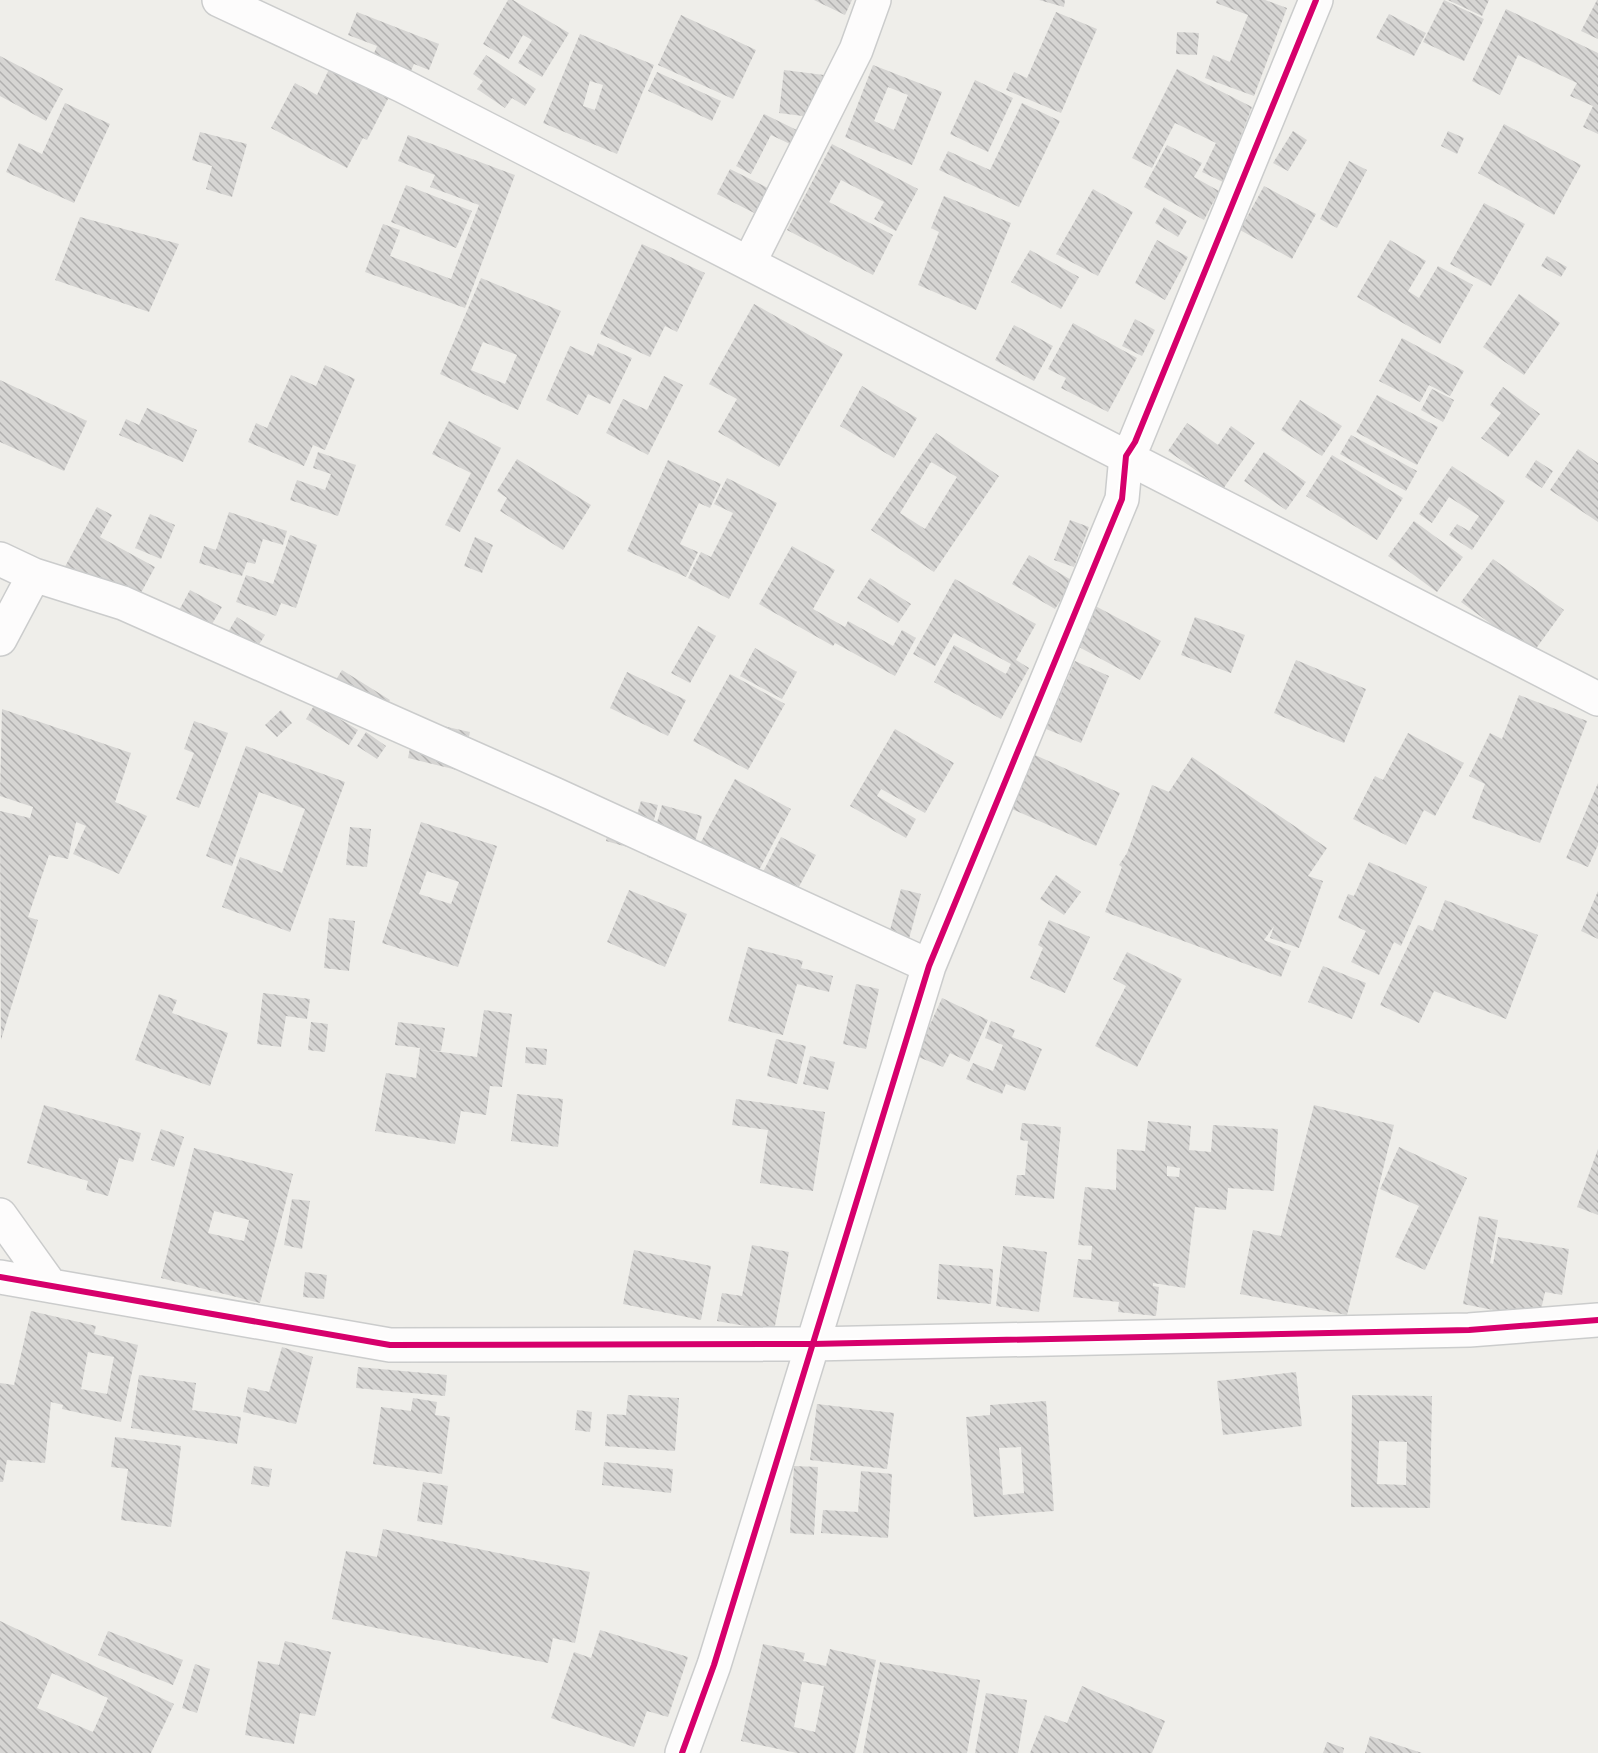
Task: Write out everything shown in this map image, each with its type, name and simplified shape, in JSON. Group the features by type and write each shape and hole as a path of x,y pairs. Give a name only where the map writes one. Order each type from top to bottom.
{"street":[{"path":"219,0 403,86 1598,699"},
{"path":"749,263 856,50 874,0"},
{"path":"682,1753 714,1665 929,966 1122,499 1126,456 1136,442 1316,0"},
{"path":"0,559 34,574 123,603 565,799 929,966"},
{"path":"0,639 34,574"},
{"path":"0,1215 51,1287"},
{"path":"0,1277 390,1345 812,1344 1469,1330 1598,1320"}],"building":[{"path":"508,0 513,0 569,33 542,77 518,63 532,40 523,35 509,59 483,44"},
{"path":"814,0 852,0 845,15"},
{"path":"1039,0 1065,0 1064,7"},
{"path":"1217,0 1265,0 1287,8 1254,96 1205,78 1213,55 1230,62 1248,15 1216,3"},
{"path":"1444,0 1484,19 1464,61 1423,42"},
{"path":"1448,0 1489,0 1482,16"},
{"path":"1598,0 1598,39 1581,31"},
{"path":"1506,9 1598,53 1598,134 1583,127 1593,106 1570,96 1577,83 1518,55 1500,95 1472,81"},
{"path":"357,12 439,44 429,70 414,64 410,73 372,58 377,46 348,35"},
{"path":"1056,12 1097,29 1061,113 1006,90 1014,72 1027,78"},
{"path":"1389,14 1426,33 1414,56 1376,38"},
{"path":"681,15 756,50 733,99 658,65"},
{"path":"1177,32 1199,33 1197,55 1176,54"},
{"path":"580,34 654,65 617,154 543,123","holes":["590,81 603,85 595,110 583,106"]},
{"path":"486,55 536,89 525,106 512,98 505,108 477,89 483,81 473,74"},
{"path":"0,56 63,89 46,121 0,96"},
{"path":"873,65 942,92 912,165 845,137","holes":["888,87 908,95 894,130 874,121"]},
{"path":"330,67 389,97 367,140 363,138 347,168 271,128 295,83 317,95"},
{"path":"1177,69 1252,107 1223,182 1202,172 1216,143 1175,123 1152,168 1132,158"},
{"path":"784,70 824,75 819,118 779,113"},
{"path":"657,72 721,101 712,121 648,91"},
{"path":"975,80 1013,98 988,152 950,134"},
{"path":"65,103 110,124 74,203 6,172 19,143 42,154"},
{"path":"1022,103 1060,121 1019,207 939,170 948,151 990,170"},
{"path":"764,114 811,137 768,220 717,194 730,169 768,188 790,144 771,135 751,174 736,166"},
{"path":"1504,124 1581,165 1554,215 1478,173"},
{"path":"1293,131 1307,140 1288,171 1273,163"},
{"path":"1448,131 1464,138 1457,154 1441,146"},
{"path":"200,132 247,144 232,197 206,189 212,166 192,160"},
{"path":"408,135 515,175 465,308 365,272 383,224 400,230 390,256 451,279 479,205 430,187 435,175 398,161"},
{"path":"832,144 918,189 896,231 874,219 884,202 841,180 829,202 893,235 873,275 787,230"},
{"path":"1167,145 1202,163 1194,177 1219,191 1204,220 1144,187"},
{"path":"1349,161 1367,170 1337,228 1320,219"},
{"path":"406,185 472,211 456,248 391,222"},
{"path":"1264,186 1316,214 1292,259 1240,230"},
{"path":"1093,189 1133,212 1098,276 1056,254"},
{"path":"944,196 1011,223 976,310 918,285 939,232 931,228"},
{"path":"1484,203 1525,224 1491,286 1450,264"},
{"path":"1164,207 1187,221 1178,237 1155,223"},
{"path":"80,217 179,244 149,312 55,280"},
{"path":"1157,240 1188,257 1165,300 1135,283"},
{"path":"1390,240 1426,261 1408,291 1419,298 1438,266 1473,285 1440,344 1357,297"},
{"path":"642,244 705,273 677,332 665,326 650,357 600,334"},
{"path":"1030,250 1079,277 1061,309 1011,282"},
{"path":"1547,256 1567,267 1561,277 1541,266"},
{"path":"481,278 561,311 518,410 440,374","holes":["483,342 517,355 505,384 471,370"]},
{"path":"1519,294 1560,323 1524,375 1483,347"},
{"path":"754,304 843,354 779,467 718,432 737,399 709,384"},
{"path":"1135,319 1155,330 1142,356 1122,346"},
{"path":"1073,323 1137,358 1108,412 1061,388 1066,378 1048,369"},
{"path":"1014,325 1053,346 1034,381 995,360"},
{"path":"1402,338 1464,371 1450,396 1429,385 1420,402 1379,381"},
{"path":"598,343 632,358 610,404 588,394 578,415 546,400 570,346 593,356"},
{"path":"325,365 355,379 325,450 313,445 304,466 248,442 256,423 267,428 291,375 316,386"},
{"path":"664,376 683,385 648,455 606,433 623,399 647,410"},
{"path":"0,380 87,421 64,471 0,442"},
{"path":"862,386 917,418 894,458 840,426"},
{"path":"1503,387 1540,414 1508,457 1481,438 1501,413 1490,405"},
{"path":"1432,389 1454,400 1443,422 1421,410"},
{"path":"1377,395 1438,427 1417,465 1356,432"},
{"path":"1300,400 1342,426 1322,456 1281,430"},
{"path":"147,408 197,430 183,462 119,435 126,419 139,425"},
{"path":"449,421 501,448 460,532 445,525 471,473 432,454"},
{"path":"1187,423 1218,445 1231,426 1255,443 1223,489 1168,451"},
{"path":"936,433 999,476 934,572 871,530","holes":["931,462 957,477 925,529 900,513"]},
{"path":"1351,435 1417,471 1406,491 1340,454"},
{"path":"1578,449 1598,463 1598,522 1550,490"},
{"path":"318,452 356,465 338,516 290,500 297,480 325,490 331,474 313,468"},
{"path":"1264,452 1306,482 1286,510 1244,481"},
{"path":"1332,455 1403,498 1377,540 1306,496"},
{"path":"517,459 591,505 563,550 500,511 507,498 497,491"},
{"path":"668,460 721,484 710,508 699,503 680,544 698,552 686,577 627,551"},
{"path":"1536,460 1553,471 1542,488 1525,477"},
{"path":"1452,466 1505,501 1472,550 1449,535 1457,524 1469,531 1479,516 1449,497 1432,523 1419,514"},
{"path":"727,478 777,503 729,599 688,578 701,552 711,557 733,513 714,504"},
{"path":"97,507 112,515 100,537 155,567 130,613 60,576"},
{"path":"229,512 287,531 283,545 263,539 255,564 247,562 242,576 199,563 204,546 216,550"},
{"path":"150,514 175,525 161,559 135,548"},
{"path":"1070,520 1089,527 1074,567 1054,560"},
{"path":"1414,521 1463,557 1437,592 1388,556"},
{"path":"290,535 317,545 296,608 281,603 276,616 236,602 246,575 273,584"},
{"path":"475,537 493,545 482,573 464,566"},
{"path":"792,546 835,570 813,609 845,627 848,621 893,646 902,630 916,638 895,676 835,643 833,646 759,604"},
{"path":"1029,555 1073,581 1055,609 1012,584"},
{"path":"1493,559 1564,610 1532,654 1461,602"},
{"path":"870,578 911,604 898,623 857,598"},
{"path":"955,579 1036,624 1016,660 1029,668 1001,719 934,682 954,645 1006,674 1011,664 954,633 935,666 913,654"},
{"path":"190,590 222,607 195,653 165,636"},
{"path":"1086,601 1161,641 1140,680 1066,640"},
{"path":"237,617 265,635 245,667 228,632"},
{"path":"1195,617 1245,635 1231,673 1181,655"},
{"path":"698,626 716,636 690,683 671,673"},
{"path":"755,648 797,672 782,699 740,676"},
{"path":"1296,660 1366,689 1344,743 1274,713"},
{"path":"1075,661 1109,676 1081,743 1046,729"},
{"path":"342,670 390,700 371,731 323,701"},
{"path":"627,672 686,700 668,736 610,708"},
{"path":"730,674 785,704 748,770 693,741"},
{"path":"1519,695 1587,721 1540,843 1472,818 1485,784 1469,776 1490,733 1502,739"},
{"path":"315,704 358,730 349,745 306,719"},
{"path":"2,709 131,753 115,802 147,816 119,874 73,854 86,826 76,822 68,859 49,855 28,917 38,920 1,1040 0,811 30,818 33,807 0,796"},
{"path":"281,710 292,723 277,737 265,725"},
{"path":"416,720 470,732 461,771 408,758"},
{"path":"194,721 228,733 199,808 176,799 194,753 184,749"},
{"path":"895,729 954,763 925,813 881,789 877,796 916,819 906,838 850,806"},
{"path":"366,732 386,746 377,759 357,746"},
{"path":"1408,733 1464,763 1435,816 1424,810 1406,845 1353,819 1375,776 1383,780"},
{"path":"246,746 345,782 290,932 222,907 240,857 282,873 305,809 259,792 232,866 206,856"},
{"path":"1035,755 1120,793 1096,846 1012,809"},
{"path":"1192,757 1327,848 1308,876 1323,881 1299,948 1270,938 1274,926 1264,940 1291,951 1281,977 1105,912 1122,867 1119,865 1127,853 1152,785 1169,792"},
{"path":"735,779 791,809 746,895 689,864"},
{"path":"1598,783 1598,845 1588,867 1566,858"},
{"path":"641,801 658,805 645,852 606,841 611,819 634,825"},
{"path":"662,805 702,816 688,868 647,857"},
{"path":"421,822 497,846 458,967 382,943","holes":["427,871 459,882 451,904 419,894"]},
{"path":"350,827 371,829 367,867 346,865"},
{"path":"781,837 816,855 786,911 752,893"},
{"path":"1369,862 1427,887 1401,946 1394,942 1379,975 1351,962 1366,931 1338,918 1348,894 1354,896"},
{"path":"1056,875 1081,892 1064,915 1040,899"},
{"path":"901,889 921,894 906,950 886,945"},
{"path":"629,890 687,914 665,967 607,942"},
{"path":"1598,891 1598,939 1581,931"},
{"path":"1445,900 1538,935 1506,1019 1434,991 1419,1023 1380,1005 1418,925 1433,931"},
{"path":"329,918 355,921 349,971 324,968"},
{"path":"1049,920 1090,937 1065,993 1030,978 1043,948 1038,945"},
{"path":"748,947 803,961 801,968 833,976 829,992 797,984 783,1035 728,1021"},
{"path":"1127,952 1182,979 1137,1067 1095,1046 1126,986 1113,979"},
{"path":"1323,966 1366,983 1352,1019 1308,1002"},
{"path":"856,984 879,989 866,1049 843,1044"},
{"path":"263,993 310,999 307,1019 286,1016 281,1047 257,1044"},
{"path":"159,994 177,1000 172,1013 228,1033 210,1086 135,1060"},
{"path":"942,998 988,1020 969,1062 950,1053 943,1067 916,1056"},
{"path":"484,1010 512,1014 502,1087 490,1086 486,1115 461,1111 455,1144 375,1131 386,1073 416,1078 420,1048 395,1045 398,1022 445,1028 441,1051 428,1050 477,1057"},
{"path":"991,1021 1015,1030 1012,1037 1042,1049 1025,1091 1006,1084 1002,1094 966,1079 973,1063 993,1071 1003,1045 985,1038"},
{"path":"311,1022 328,1024 325,1052 308,1050"},
{"path":"776,1039 806,1046 797,1084 767,1076"},
{"path":"526,1047 547,1049 546,1065 525,1063"},
{"path":"810,1056 835,1062 828,1090 803,1084"},
{"path":"517,1094 563,1099 558,1147 511,1141"},
{"path":"736,1099 825,1112 813,1191 760,1183 768,1130 732,1125"},
{"path":"44,1105 141,1133 133,1162 119,1158 108,1196 86,1190 88,1181 27,1163"},
{"path":"1314,1105 1394,1125 1347,1315 1240,1294 1253,1230 1281,1236"},
{"path":"1148,1121 1191,1126 1189,1150 1211,1152 1213,1125 1278,1129 1274,1191 1228,1188 1226,1210 1195,1207 1185,1288 1153,1283 1153,1286 1159,1287 1156,1316 1118,1312 1119,1302 1073,1297 1078,1259 1091,1260 1092,1246 1078,1245 1085,1187 1116,1190 1117,1149 1145,1151","holes":["1167,1166 1180,1168 1179,1177 1167,1176"]},
{"path":"1022,1123 1061,1127 1054,1199 1015,1195 1017,1175 1025,1175 1028,1141 1020,1140"},
{"path":"161,1129 184,1137 174,1167 151,1160"},
{"path":"1399,1147 1467,1178 1425,1270 1395,1257 1419,1206 1380,1189"},
{"path":"194,1148 293,1174 260,1303 161,1278","holes":["214,1211 249,1220 244,1241 208,1233"]},
{"path":"1598,1149 1598,1215 1577,1207"},
{"path":"292,1199 310,1201 302,1249 284,1245"},
{"path":"1479,1216 1498,1220 1490,1263 1493,1264 1498,1237 1569,1249 1562,1295 1545,1292 1539,1319 1463,1304"},
{"path":"752,1245 789,1252 774,1331 717,1321 722,1293 742,1296"},
{"path":"1003,1246 1047,1252 1039,1312 996,1306"},
{"path":"634,1250 711,1266 701,1320 623,1304"},
{"path":"939,1264 993,1269 991,1304 937,1299"},
{"path":"305,1272 327,1275 324,1299 303,1297"},
{"path":"31,1311 96,1326 94,1334 138,1345 121,1422 62,1409 63,1405 51,1402 45,1463 7,1460 3,1482 0,1482 0,1383 14,1385","holes":["88,1352 114,1357 107,1394 81,1389"]},
{"path":"282,1347 313,1357 296,1424 243,1412 248,1387 269,1392"},
{"path":"358,1367 447,1375 445,1396 356,1388"},
{"path":"1296,1372 1302,1426 1223,1435 1217,1381"},
{"path":"139,1375 196,1383 192,1410 241,1417 237,1444 131,1428"},
{"path":"628,1395 679,1398 675,1451 605,1446 607,1414 626,1415"},
{"path":"1352,1395 1432,1396 1430,1508 1351,1507","holes":["1379,1441 1407,1442 1406,1485 1377,1484"]},
{"path":"413,1398 437,1402 435,1415 450,1417 442,1474 373,1464 381,1407 411,1411"},
{"path":"1046,1401 1054,1511 974,1517 966,1417 990,1415 990,1405","holes":["1021,1447 1024,1493 1003,1495 999,1448"]},
{"path":"817,1404 894,1413 887,1469 810,1460"},
{"path":"577,1410 592,1412 590,1432 575,1430"},
{"path":"115,1437 181,1446 171,1527 121,1520 128,1469 111,1467"},
{"path":"604,1462 673,1469 671,1493 602,1485"},
{"path":"254,1466 272,1469 269,1487 251,1484"},
{"path":"794,1466 818,1467 814,1535 790,1533"},
{"path":"861,1471 892,1474 888,1538 821,1533 823,1510 858,1512"},
{"path":"423,1482 448,1486 442,1525 417,1521"},
{"path":"383,1529 590,1572 575,1643 553,1638 548,1663 332,1619 346,1551 377,1557"},
{"path":"0,1621 174,1704 151,1753 0,1753","holes":["52,1673 108,1698 93,1732 37,1708"]},
{"path":"600,1630 688,1657 668,1717 647,1711 634,1747 551,1718 574,1652 591,1658"},
{"path":"108,1631 183,1660 173,1685 98,1655"},
{"path":"285,1641 331,1652 315,1716 300,1713 294,1744 245,1735 258,1661 279,1665"},
{"path":"763,1644 805,1653 803,1661 826,1666 830,1649 876,1660 855,1753 797,1753 741,1741","holes":["802,1682 824,1686 815,1732 794,1727"]},
{"path":"880,1662 980,1680 967,1753 863,1753"},
{"path":"195,1664 210,1669 197,1713 182,1708"},
{"path":"1082,1686 1165,1721 1152,1753 1030,1753 1045,1715 1067,1723"},
{"path":"986,1693 1027,1700 1018,1753 975,1753"},
{"path":"1370,1736 1422,1753 1365,1753"},
{"path":"1327,1742 1344,1748 1343,1753 1323,1753"}],"cycle path":[{"path":"682,1753 714,1665 929,966 1122,499 1126,456 1135,442 1316,0"},
{"path":"0,1277 390,1345 812,1344 1469,1330 1598,1320"}]}
